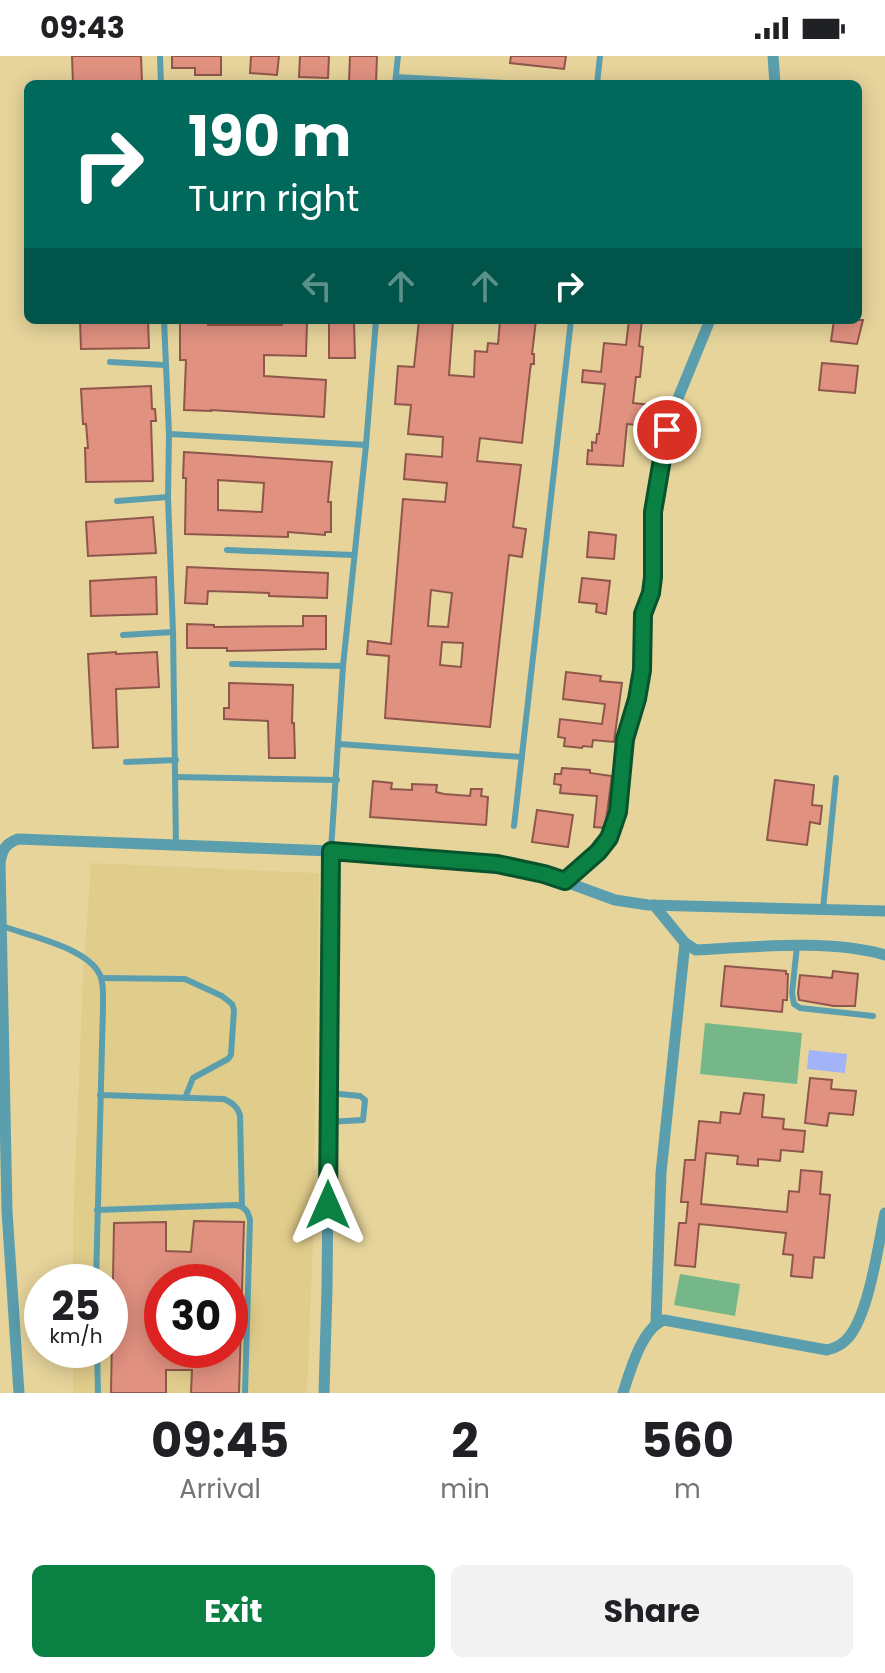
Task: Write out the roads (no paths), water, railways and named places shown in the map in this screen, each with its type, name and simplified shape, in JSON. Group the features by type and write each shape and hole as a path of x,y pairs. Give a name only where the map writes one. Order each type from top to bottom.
{"street":[{"path":"773,56 775,80"},
{"path":"565,881 598,852 614,829 625,739 642,670 643,614 653,577 653,512 663,448 672,413 708,324"},
{"path":"19,1393 7,1211 1,926 1,852 12,841 331,851 497,864 544,874 615,900 654,905 885,911"},
{"path":"324,1393 331,851"},
{"path":"654,905 685,943 696,950 797,946 866,949 885,955"},
{"path":"656,1323 661,1173 685,943"},
{"path":"623,1393 649,1329 664,1320 827,1350 837,1348 849,1337 859,1320 885,1213"}],"lane":[{"path":"160,56 161,80"},
{"path":"396,80 398,56"},
{"path":"597,80 600,56"},
{"path":"164,324 169,434 176,846"},
{"path":"331,851 343,666 376,324"},
{"path":"514,826 571,324"},
{"path":"110,362 164,365"},
{"path":"169,434 366,445"},
{"path":"117,501 168,497"},
{"path":"227,550 353,555"},
{"path":"123,635 173,632"},
{"path":"232,664 343,666"},
{"path":"339,744 522,757"},
{"path":"126,762 176,760"},
{"path":"176,777 337,780"},
{"path":"823,909 836,778"},
{"path":"1,926 75,951 92,962 102,978 96,1264"},
{"path":"797,946 791,997 794,1004 800,1008 873,1016"},
{"path":"102,978 185,979 232,1004 231,1055 193,1078 185,1098"},
{"path":"328,1122 361,1121 365,1117 363,1098 329,1093"},
{"path":"100,1095 224,1099 238,1108 242,1206"},
{"path":"97,1210 236,1205 248,1212 245,1393"},
{"path":"97,1368 98,1393"}],"water":[{"path":"809,1050 847,1054 845,1073 807,1069"}]}
